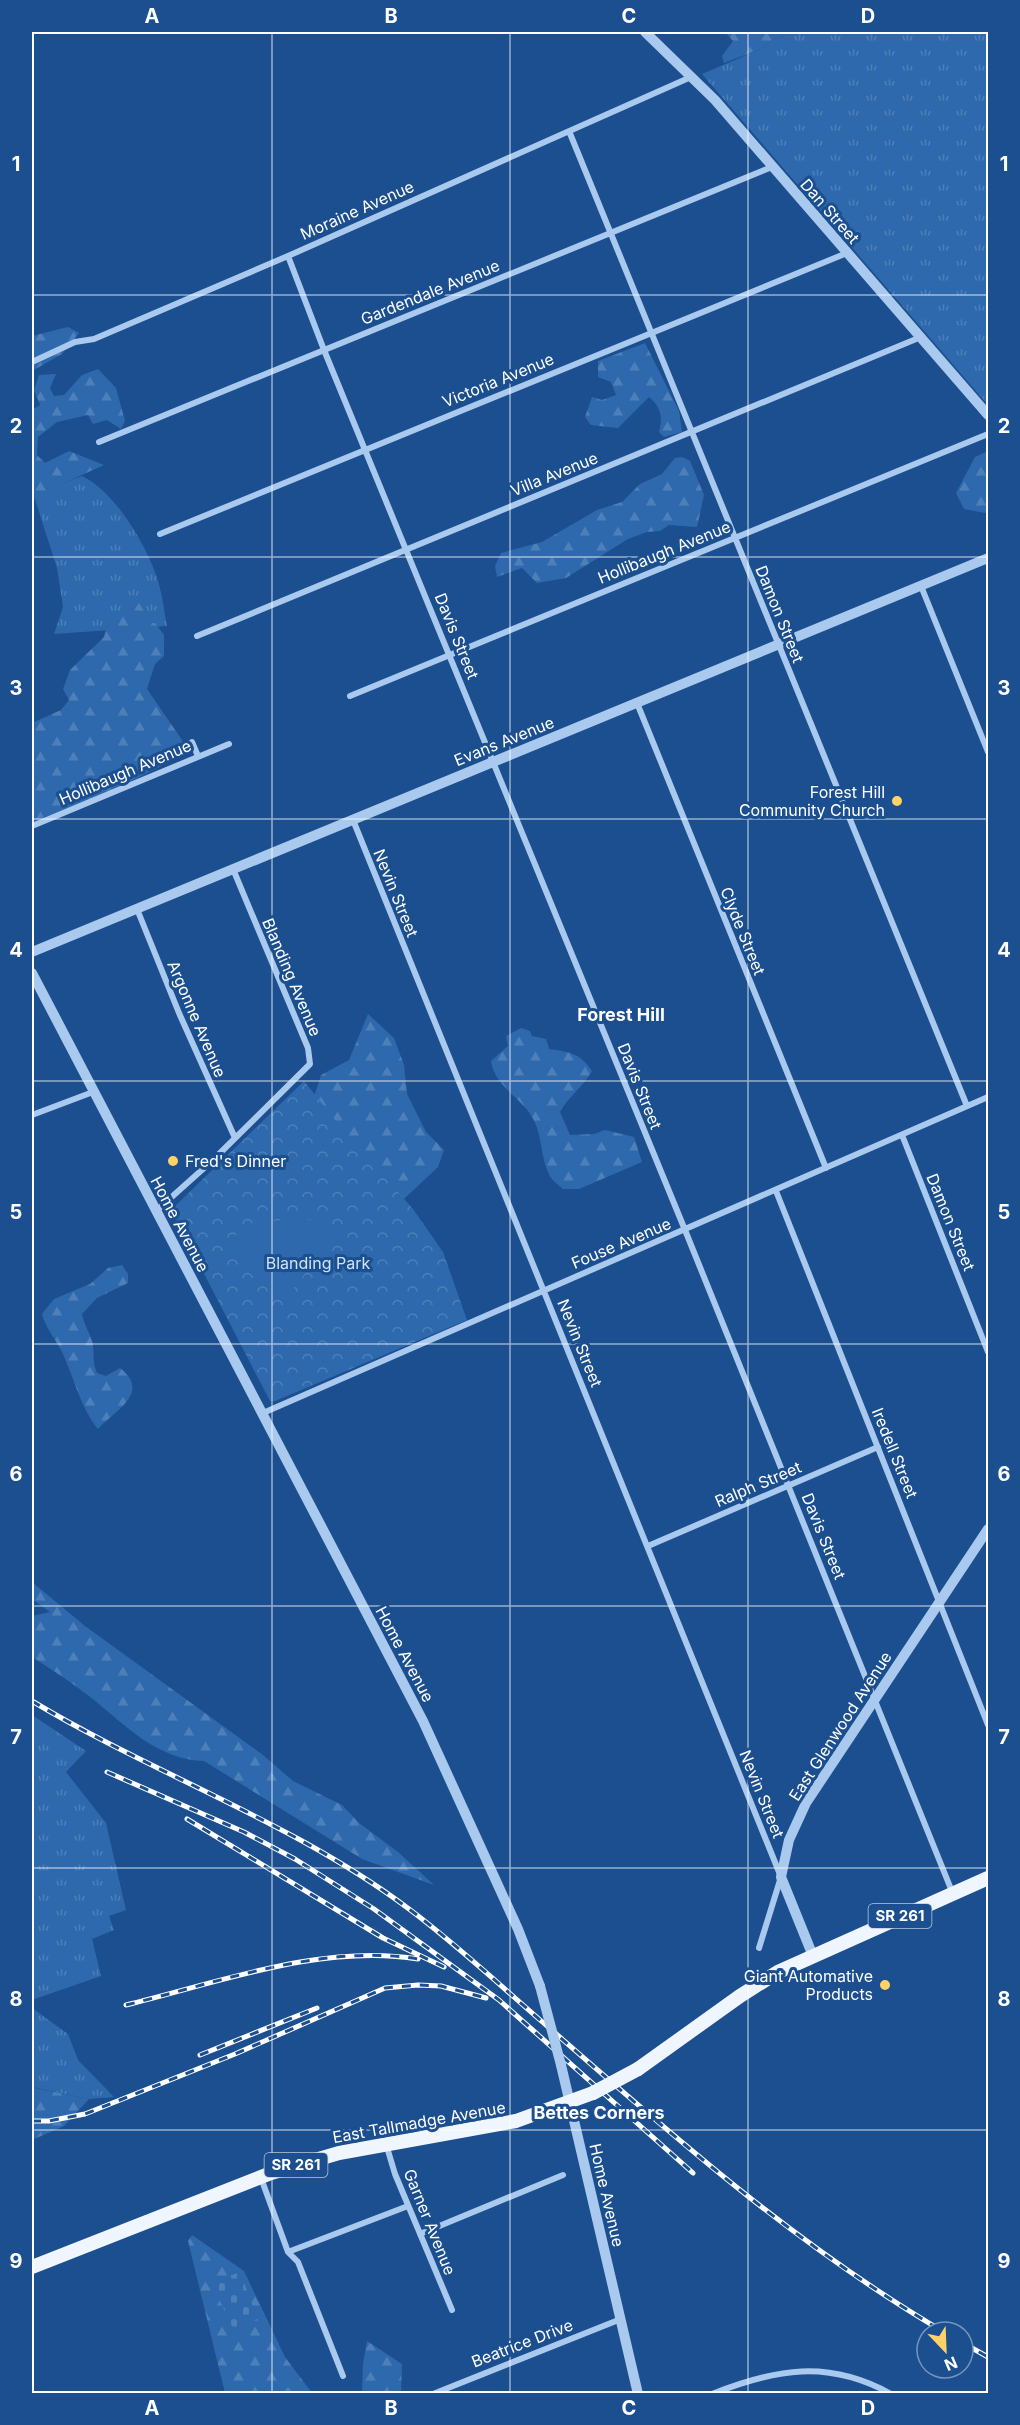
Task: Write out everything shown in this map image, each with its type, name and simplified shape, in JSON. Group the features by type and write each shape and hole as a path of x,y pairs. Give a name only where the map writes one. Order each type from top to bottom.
{"main road":[{"name":"East Tallmadge Avenue","path":"32,2267 260,2177 339,2153 505,2124 572,2102 638,2068 740,1996 813,1956 988,1878"}],"street":[{"name":"Dan Street","path":"645,32 692,76 988,415"},
{"name":"Moraine Avenue","path":"32,362 75,342 94,339 288,256 692,76"},
{"name":"Damon Street","path":"569,131 967,1106"},
{"name":"Gardendale Avenue","path":"99,442 772,167"},
{"name":"Victoria Avenue","path":"160,534 847,253"},
{"name":"Davis Street","path":"288,256 324,350 451,655 789,1486 952,1894"},
{"name":"Villa Avenue","path":"197,636 921,337"},
{"name":"Hollibaugh Avenue","path":"350,696 988,434"},
{"name":"Evans Avenue","path":"32,951 988,558"},
{"path":"921,586 988,752"},
{"name":"Clyde Street","path":"637,704 826,1168"},
{"path":"192,742 198,756"},
{"name":"Hollibaugh Avenue","path":"32,826 229,744"},
{"name":"Nevin Street","path":"353,820 781,1877"},
{"name":"Blanding Avenue","path":"156,1211 182,1190 310,1064 310,1056 233,869"},
{"name":"Argonne Avenue","path":"137,909 179,1013 235,1138"},
{"name":"Home Avenue","path":"32,974 423,1721 518,1929 540,1986 572,2102 638,2394"},
{"path":"32,1115 93,1092"},
{"name":"Fouse Avenue","path":"263,1413 776,1191 988,1096"},
{"name":"Damon Street","path":"902,1135 988,1352"},
{"name":"Iredell Street","path":"776,1191 988,1725"},
{"name":"Ralph Street","path":"648,1546 878,1447"},
{"name":"East Glenwood Avenue","path":"781,1877 789,1840 806,1803 988,1529"},
{"path":"759,1948 781,1877"},
{"path":"781,1877 813,1956"},
{"name":"Garner Avenue","path":"386,2143 408,2206 452,2310"},
{"path":"420,2235 563,2175"},
{"path":"260,2177 288,2252 298,2262 343,2376"},
{"path":"288,2252 408,2206"},
{"name":"Beatrice Drive","path":"433,2394 621,2319"},
{"path":"711,2394 766,2374 804,2370 856,2378 891,2394"}],"green space":[{"path":"725,32 797,32 772,40 763,48 724,63 722,56 733,41"},
{"path":"797,32 988,32 988,405 702,74 763,48 772,40"},
{"path":"68,327 79,333 62,354 32,371 32,336"},
{"path":"645,343 679,411 682,432 664,437 659,432 660,412 649,397 618,428 591,425 585,417 592,397 602,400 616,395 611,382 598,377 598,361"},
{"path":"98,369 116,388 125,421 121,429 107,420 93,424 88,415 57,422 38,437 37,455 45,463 69,451 104,465 42,493 32,490 32,410 40,405 34,390 39,375 56,374 50,388 54,396 64,395 82,375"},
{"path":"988,451 988,510 985,513 964,509 956,493 975,457"},
{"path":"682,457 690,461 704,495 697,527 669,525 660,531 647,532 628,539 566,578 537,583 522,568 497,577 495,566 501,553 542,542 597,510 622,502 640,484 662,474 675,458"},
{"path":"82,476 107,495 130,523 154,570 162,594 167,626 54,634 63,607 57,568 32,490 40,492"},
{"path":"137,600 144,611 143,623 155,623 164,635 164,656 155,664 147,689 182,740 186,754 111,791 32,822 32,723 61,710 69,700 63,689 70,670 104,637 108,619"},
{"path":"368,1014 394,1038 404,1065 407,1094 426,1132 444,1150 438,1167 404,1199 313,1100 321,1075 349,1060"},
{"path":"521,1028 530,1031 532,1036 546,1039 549,1049 579,1057 592,1071 560,1112 570,1135 594,1134 605,1130 634,1137 642,1162 579,1189 563,1189 552,1180 536,1124 527,1110 498,1078 491,1061 508,1046 506,1036"},
{"name":"Blanding Park","path":"304,1081 343,1130 413,1209 443,1252 467,1320 275,1401 270,1401 171,1210"},
{"path":"304,1218 325,1227 332,1238 288,1296 277,1295 227,1247 244,1224"},
{"path":"122,1265 128,1274 128,1283 97,1298 82,1314 92,1342 97,1373 106,1376 120,1368 129,1377 132,1386 127,1401 98,1429 86,1411 62,1352 42,1314 54,1299 90,1284 108,1268"},
{"path":"32,1582 85,1626 263,1755 293,1781 342,1805 359,1823 398,1852 434,1885 362,1859 204,1761 187,1759 156,1747 128,1729 89,1696 32,1657 32,1616 50,1612 32,1599"},
{"path":"32,1715 86,1751 66,1772 106,1823 126,1910 109,1916 114,1930 92,1939 101,1976 32,2000"},
{"path":"32,2008 68,2034 78,2060 114,2097 89,2099 32,2087"},
{"path":"32,2087 89,2099 64,2126 32,2140"},
{"path":"192,2235 244,2271 285,2357 312,2393 225,2393 188,2241"},
{"path":"240,2272 258,2320 234,2330 211,2283"},
{"path":"367,2341 402,2364 401,2393 362,2393"}],"railway":[{"path":"32,1701 79,1728 271,1824 365,1878 446,1938 695,2153 790,2229 840,2265 925,2320"},
{"path":"107,1772 244,1832 295,1859 374,1909 499,2000 693,2173"},
{"path":"187,1819 383,1938 444,1967"},
{"path":"126,2005 270,1968 308,1961 345,1956 382,1955 418,1959"},
{"path":"32,2121 49,2121 85,2114 235,2054 385,1988 418,1985 441,1986 486,1998"},
{"path":"200,2055 317,2008"},
{"path":"975,2350 988,2357"}],"place":[{"name":"Forest Hill Community Church","path":"897,801"},
{"name":"Fred's Dinner","path":"173,1161"},
{"name":"Giant Automative Products","path":"885,1985"}],"district":[{"name":"Forest Hill","path":"621,1015"},
{"name":"Bettes Corners","path":"599,2113"}]}
